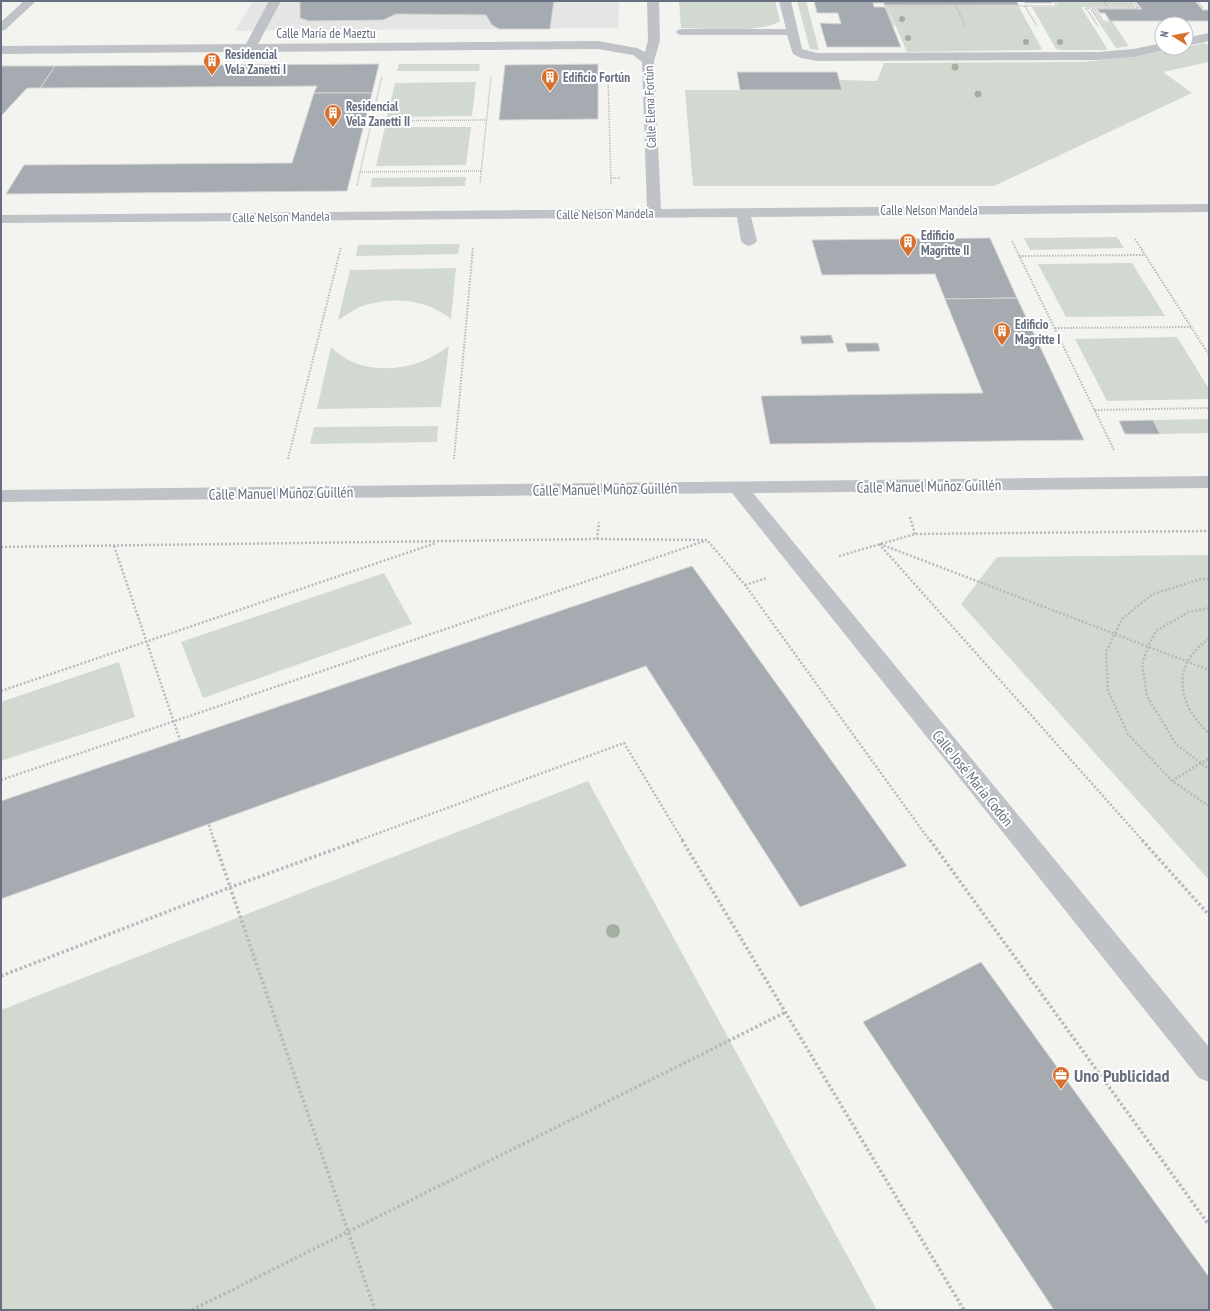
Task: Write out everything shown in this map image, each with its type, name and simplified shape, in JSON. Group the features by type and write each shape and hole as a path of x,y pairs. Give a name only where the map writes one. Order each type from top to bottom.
{"street":[{"path":"1,28 30,1"},
{"path":"250,48 276,1"},
{"name":"Calle Elena Fortún","path":"653,1 654,40 648,61 654,213"},
{"path":"785,1 797,51 806,55 817,57 1098,56 1134,53 1154,49"},
{"path":"682,32 793,32"},
{"path":"1194,40 1209,37"},
{"name":"Calle María de Maeztu","path":"1,50 598,45 637,52 648,61"},
{"name":"Calle Nelson Mandela","path":"1,219 1209,208"},
{"path":"743,212 749,241"},
{"name":"Calle Manuel Muñoz Guillén","path":"1,496 1209,482"},
{"name":"Calle José María Codón","path":"738,488 1209,1069"}],"path":[{"path":"886,6 1057,6 1054,1"},
{"path":"1103,1 1108,8"},
{"path":"1086,8 1139,8 1133,1"},
{"path":"1197,1 1204,8"},
{"path":"1094,8 1104,22"},
{"path":"356,187 384,70"},
{"path":"480,186 492,76"},
{"path":"608,76 611,185"},
{"path":"372,121 487,120"},
{"path":"360,172 481,171"},
{"path":"1132,235 1209,355"},
{"path":"1009,237 1117,456"},
{"path":"453,461 473,243"},
{"path":"288,460 342,244"},
{"path":"1019,256 1144,255"},
{"path":"1055,328 1191,327"},
{"path":"1095,410 1209,408"},
{"path":"745,585 915,534 1209,531"},
{"path":"1,547 597,539 707,540 745,585 1209,1225"},
{"path":"1,780 707,540"},
{"path":"1,691 439,541"},
{"path":"879,544 1209,670"},
{"path":"879,544 1209,915"},
{"path":"114,546 180,740"},
{"path":"1209,579 1201,579 1153,594 1122,619 1106,652 1108,691 1128,734 1172,781 1209,806"},
{"path":"1209,608 1188,612 1156,631 1148,646 1142,665 1147,696 1176,744 1209,769"},
{"path":"1209,639 1199,644 1186,661 1181,686 1191,712 1209,734"},
{"path":"1,976 231,887 624,743 964,1310"},
{"path":"1172,781 1209,758"},
{"path":"209,825 375,1310"},
{"path":"192,1310 786,1012"}],"shaded area":[{"path":"253,1 619,1 618,28 235,31"},
{"path":"679,1 775,1 780,21 760,28 747,29 681,28"},
{"path":"797,1 806,1 819,50 810,49"},
{"path":"1056,1 1131,1 1136,7 1081,7 1108,50 1061,50 1056,49 1032,7 1059,7"},
{"path":"887,6 1019,7 1042,49 907,52"},
{"path":"1090,9 1093,9 1103,23 1113,23 1129,46 1116,48"},
{"path":"1204,43 1209,45 1209,62 1163,72 1192,93 994,186 693,186 685,90 842,90 839,80 877,81 884,63 1081,62 1134,57 1154,53 1154,56 1194,56 1194,45"},
{"path":"399,64 480,64 479,71 397,71"},
{"path":"476,82 472,116 387,117 395,83"},
{"path":"385,127 471,127 466,165 376,166"},
{"path":"466,177 465,186 371,187 372,178"},
{"path":"1117,237 1124,248 1030,250 1024,238"},
{"path":"460,244 458,254 356,256 358,245"},
{"path":"1132,263 1165,316 1066,317 1038,264"},
{"path":"456,268 451,319 441,312 420,303 397,300 362,306 338,320 350,270"},
{"path":"1177,337 1209,389 1209,399 1107,401 1075,339"},
{"path":"449,346 441,407 317,409 331,347 344,357 358,364 373,368 389,368 421,362 436,355"},
{"path":"1209,419 1209,433 1160,434 1153,420"},
{"path":"438,426 437,442 310,444 314,427"},
{"path":"1209,555 1209,880 961,604 997,557"},
{"path":"384,573 412,624 203,698 181,642"},
{"path":"119,662 135,717 1,761 1,702"},
{"path":"588,781 877,1310 1,1310 1,1010"}],"building":[{"path":"300,1 554,1 550,29 499,29 492,25 486,15 396,14 383,20 309,21 300,18"},
{"path":"814,1 1016,1 1019,5 884,5 884,3 873,3 874,7 885,7 901,47 827,47 820,23 841,24 838,13 817,13"},
{"path":"1024,1 1051,1 1052,3 1025,3"},
{"path":"1135,1 1195,1 1203,10 1209,10 1209,21 1194,21 1194,16 1154,16 1154,21 1110,21 1105,13 1100,13 1097,9 1142,9"},
{"name":"Residencial Vela Zanetti I","path":"379,64 372,93 314,93 317,86 40,88 55,66"},
{"name":"Edificio Fortún","path":"598,64 598,119 499,120 505,65"},
{"path":"1,66 55,66 40,88 27,88 1,116"},
{"path":"737,72 837,72 842,90 740,90"},
{"name":"Residencial Vela Zanetti II","path":"314,93 372,93 347,191 6,194 24,165 292,163"},
{"name":"Edificio Magritte II","path":"990,238 1017,298 945,299 935,274 822,275 812,240"},
{"name":"Edificio Magritte I","path":"1017,298 1084,440 770,444 761,396 983,393 945,299"},
{"path":"831,335 834,343 802,344 800,336"},
{"path":"845,343 878,343 880,351 848,352"},
{"path":"1153,420 1160,434 1125,434 1119,421"},
{"path":"692,566 907,866 800,907 646,666 1,899 1,801"},
{"path":"981,962 1209,1277 1209,1310 1054,1310 863,1022"}],"place":[{"name":"Residencial Vela Zanetti I","path":"212,76"},
{"name":"Edificio Fortún","path":"550,92"},
{"name":"Residencial Vela Zanetti II","path":"333,128"},
{"name":"Edificio Magritte II","path":"908,257"},
{"name":"Edificio Magritte I","path":"1002,346"},
{"name":"Uno Publicidad","path":"1061,1090"}]}
